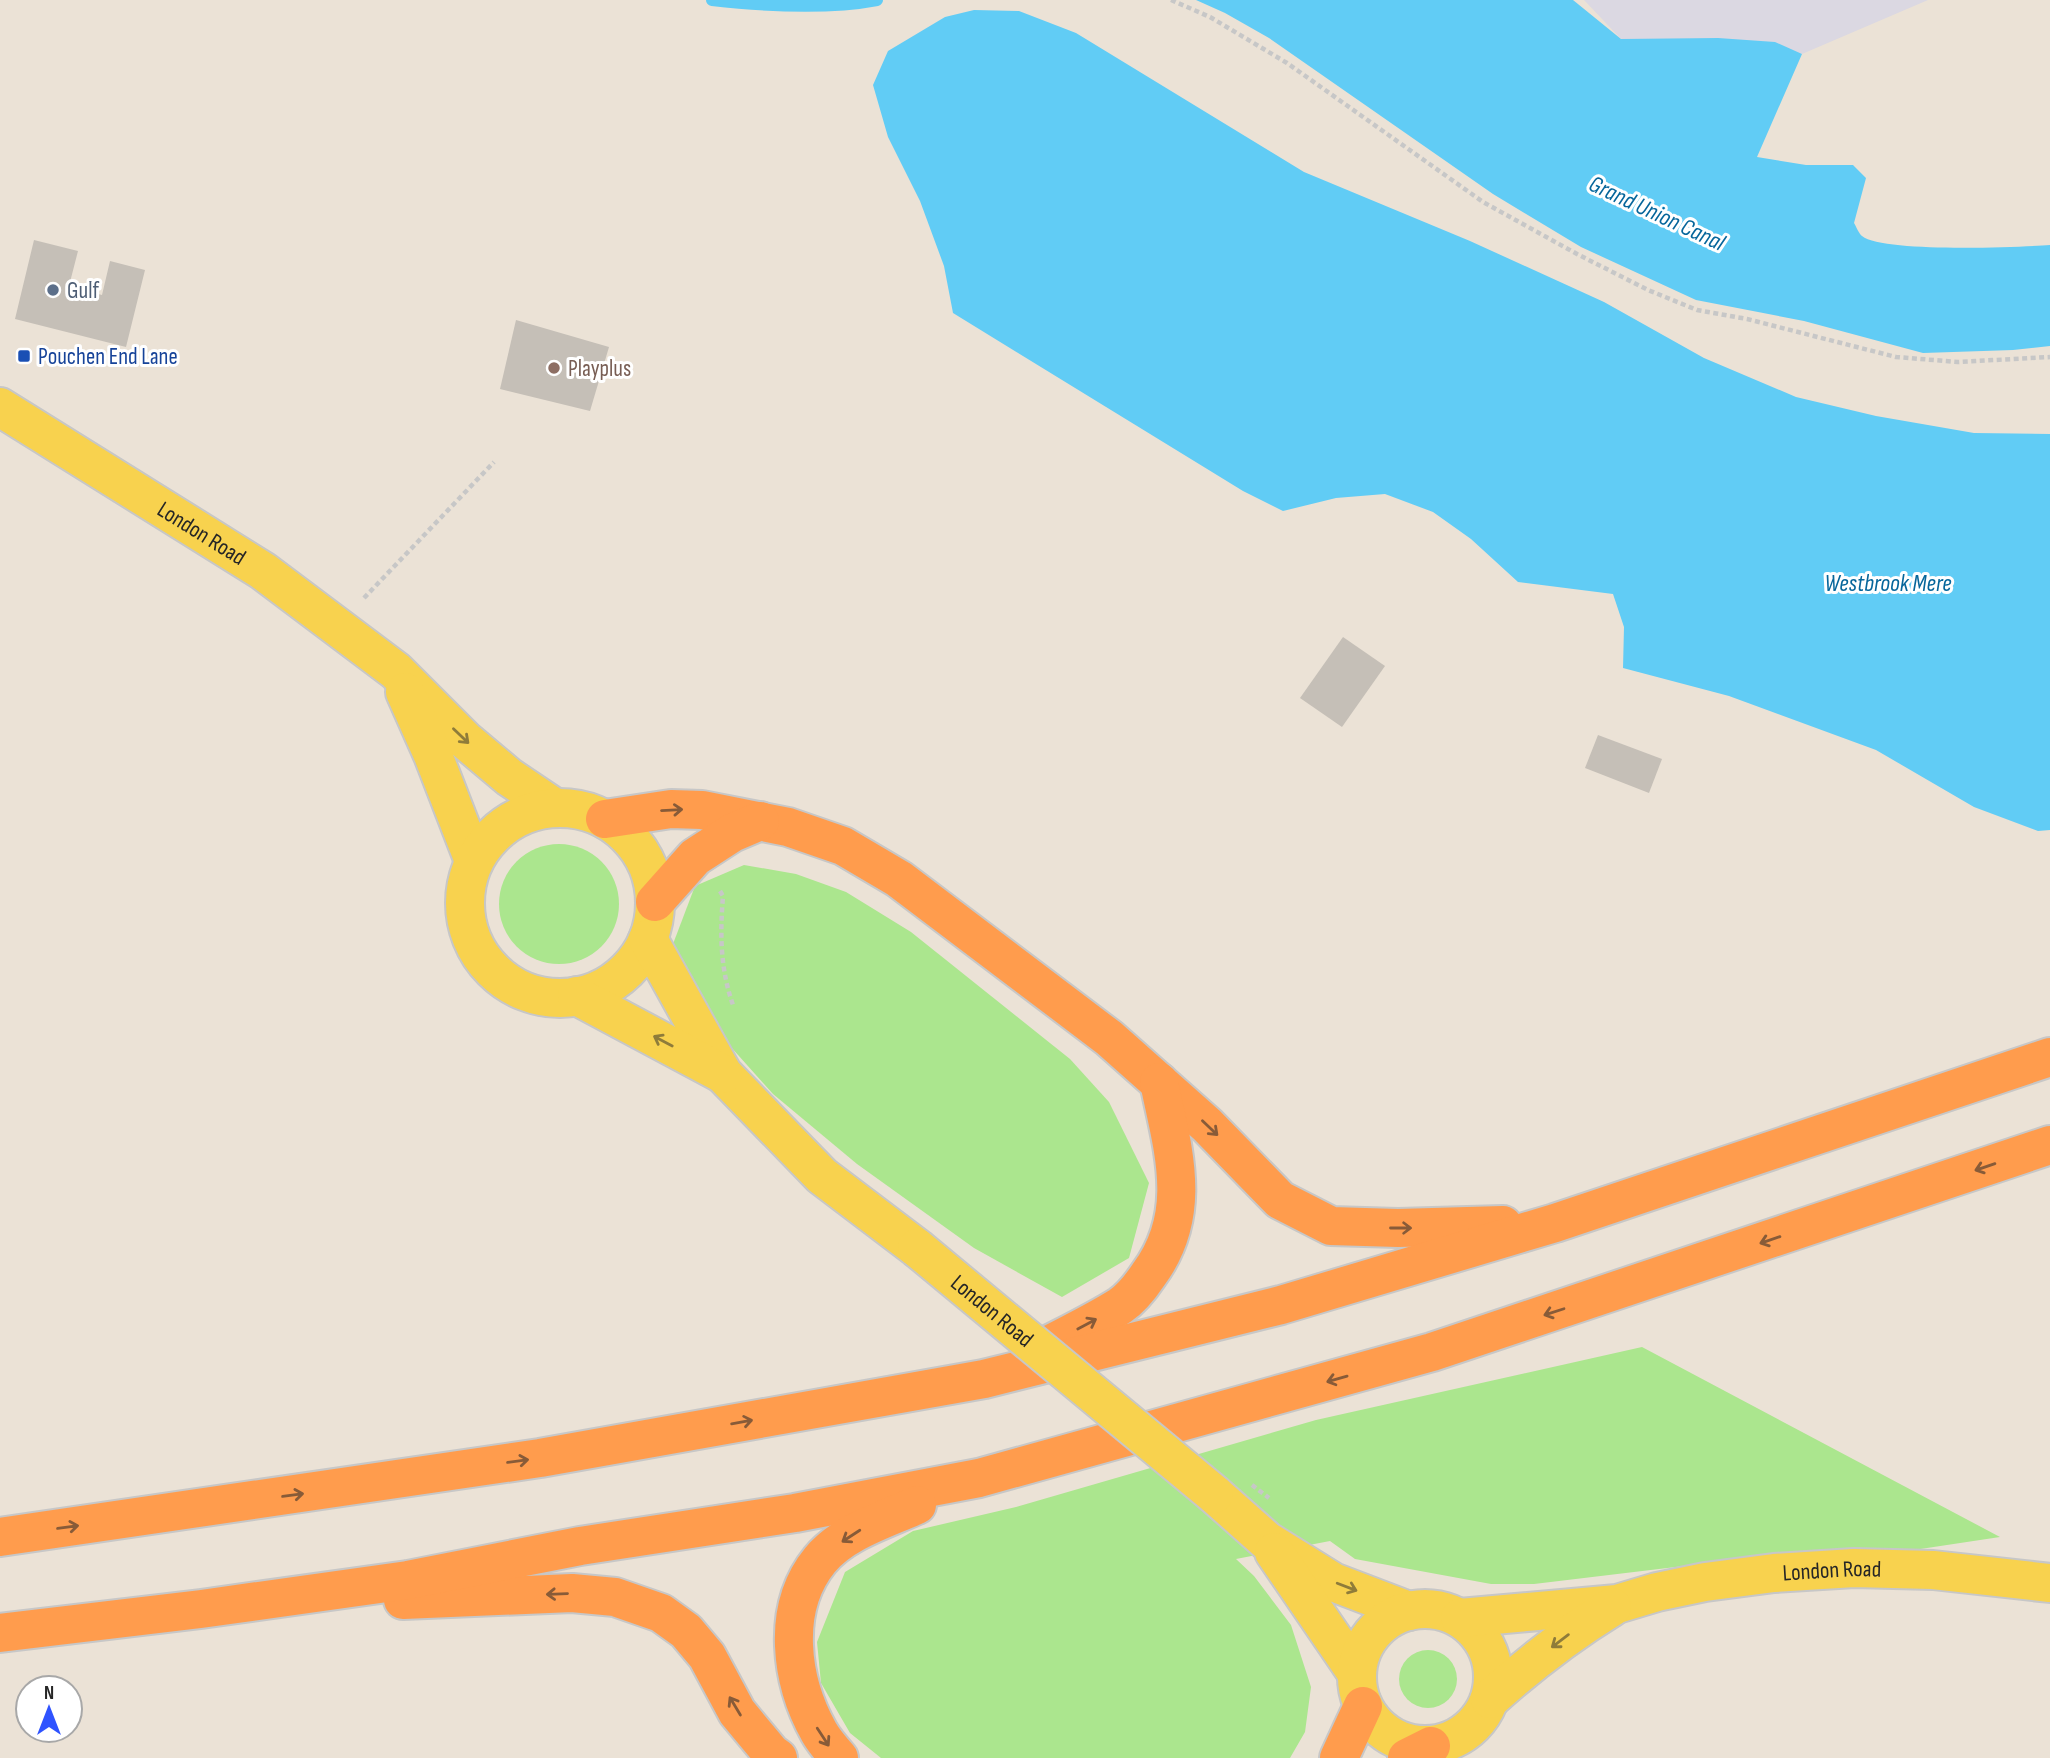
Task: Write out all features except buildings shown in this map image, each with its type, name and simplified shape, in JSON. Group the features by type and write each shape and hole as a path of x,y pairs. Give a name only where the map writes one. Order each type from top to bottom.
{"highway":[{"path":"605,819 671,809 702,810 788,827 843,846 899,879 1109,1038 1207,1125 1280,1200 1331,1226 1398,1228 1555,1223"},
{"path":"656,902 695,857 732,833 760,821"},
{"path":"0,1537 540,1458 984,1380 1281,1305 1555,1223 2050,1057"},
{"path":"984,1380 1122,1305 1162,1258 1175,1220 1177,1180 1159,1082"},
{"path":"0,1633 408,1580 580,1546 795,1513 979,1478 1432,1352 2050,1145"},
{"path":"839,1758 820,1734 801,1692 794,1656 795,1617 803,1588 820,1560 851,1534 979,1478"},
{"path":"201,1609 572,1593 615,1597 661,1613 686,1631 707,1656 737,1712 778,1758"},
{"path":"1339,1758 1360,1689"}],"main road":[{"name":"London Road","path":"0,407 263,571 396,671 465,740 509,777 555,808"},
{"name":"London Road","path":"396,671 433,755 474,861"},
{"path":"555,808 581,810 605,819 625,834 642,853 652,877 656,902 648,939 631,966 607,986 577,996 547,997 518,988 494,971 476,947 466,920 466,890 474,861 488,840 507,824 530,813 555,808"},
{"name":"London Road","path":"648,939 723,1074 822,1176 917,1248 1214,1494 1272,1524 1333,1582 1409,1611"},
{"name":"London Road","path":"577,996 723,1074"},
{"name":"London Road","path":"1272,1524 1360,1689"},
{"name":"London Road","path":"1460,1618 1617,1604 1657,1592 1704,1583 1774,1573 1854,1568 1920,1569 2050,1583"},
{"name":"London Road","path":"1490,1699 1562,1639 1617,1604"},
{"path":"1409,1611 1444,1611 1460,1618 1478,1633 1489,1653 1494,1676 1490,1699 1481,1717 1468,1731 1450,1741 1419,1752 1374,1724 1360,1689 1362,1650 1373,1632 1390,1619 1409,1611"}],"path":[{"path":"1171,0 1210,17 1287,63 1483,202 1648,290 1697,310 1748,319 1896,357 1958,362 2050,357"},
{"path":"336,626 494,462"},
{"path":"723,896 720,933 724,980 738,1018"},
{"path":"1269,1498 1272,1524"}],"shaded area":[{"path":"1584,0 1928,0 1802,54 1621,39"}],"green space":[{"path":"559,844 582,849 601,862 614,881 619,904 614,927 601,946 582,959 559,964 536,959 517,946 504,927 499,904 504,881 517,862 536,849"},
{"path":"744,865 796,874 846,892 911,932 1070,1059 1109,1102 1149,1183 1129,1258 1062,1297 974,1248 857,1164 773,1094 696,1008 673,944 695,886"},
{"path":"1642,1347 2000,1537 1874,1556 1709,1563 1534,1584 1491,1584 1355,1559 1330,1541 1236,1559 1254,1576 1291,1625 1311,1687 1305,1732 1290,1758 881,1758 850,1733 821,1683 817,1642 845,1572 913,1531 1016,1507 1316,1420"},
{"path":"1422,1650 1434,1650 1449,1658 1457,1673 1457,1685 1449,1700 1434,1708 1422,1708 1407,1700 1399,1685 1399,1673 1407,1658"}],"water":[{"name":"Grand Union Canal","path":"1196,0 1573,0 1621,39 1718,38 1775,42 1802,54 1757,157 1806,165 1853,165 1866,178 1854,223 1862,236 1875,241 1952,248 2050,245 2050,346 1923,353 1804,321 1696,300 1581,247 1493,194 1269,38"},
{"name":"Westbrook Mere","path":"974,10 1019,11 1076,33 1304,172 1470,241 1604,302 1704,358 1796,397 1876,416 1974,433 2050,434 2050,830 2038,831 1974,807 1876,750 1729,696 1623,668 1624,627 1613,594 1518,582 1471,539 1433,512 1385,494 1336,498 1283,511 1243,491 953,313 944,266 920,201 888,137 873,85 888,51 945,17"}],"waterway":[{"path":"712,0 795,6 877,0"}],"place":[{"name":"Gulf","path":"53,290"},
{"name":"Pouchen End Lane","path":"24,356"},
{"name":"Playplus","path":"554,368"}]}
